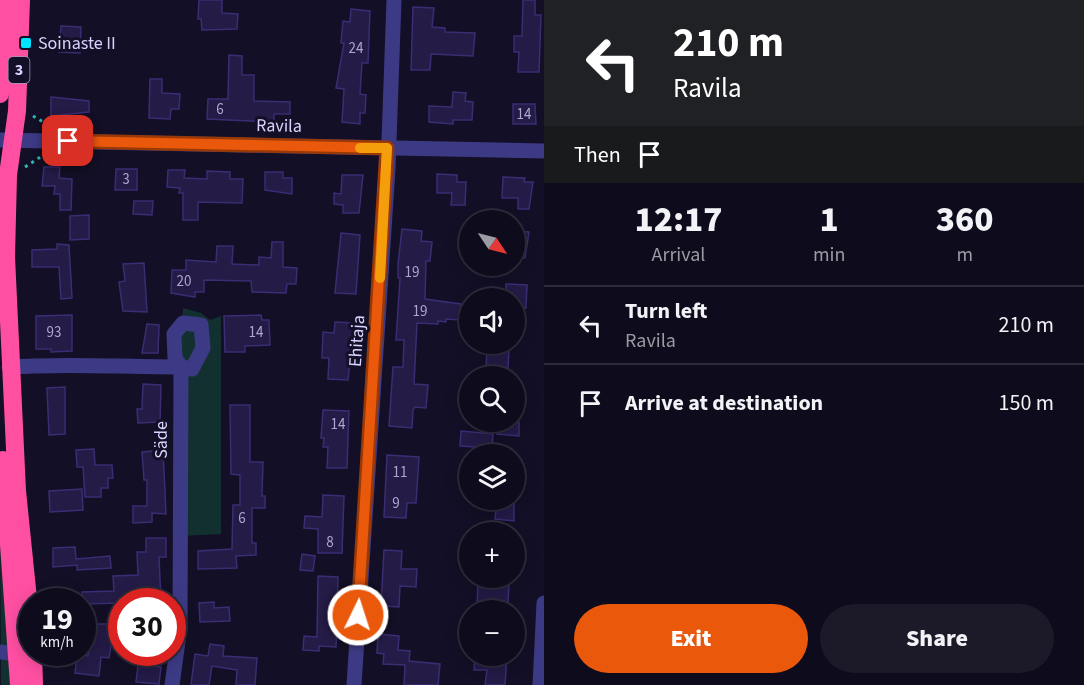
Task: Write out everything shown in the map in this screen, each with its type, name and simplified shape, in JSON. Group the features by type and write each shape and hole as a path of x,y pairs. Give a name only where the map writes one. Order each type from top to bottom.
{"highway":[{"name":"3","path":"0,94 6,0"},
{"name":"3","path":"21,0 17,111 7,140 6,215 9,367 21,588"},
{"name":"3","path":"0,404 18,597"},
{"name":"3","path":"19,685 21,666"},
{"name":"3","path":"28,666 34,685"}],"street":[{"name":"Ehitaja","path":"354,685 394,0"},
{"name":"Ravila","path":"7,140 544,151"},
{"name":"Säde","path":"9,367 95,364 114,367 181,367 180,627 172,685"},
{"path":"540,685 544,603"}],"green space":[{"path":"183,308 201,313 210,320 221,316 221,534 182,536 180,364"},
{"path":"0,506 10,685 1,685"}],"building":[{"path":"199,0 222,0 222,13 238,14 237,29 202,30 201,19 198,19"},
{"path":"523,0 535,0 535,15 541,15 539,72 518,72 519,52 514,52 514,36 522,36"},
{"path":"413,7 434,8 432,27 445,28 445,32 475,33 473,56 431,54 430,70 411,70"},
{"path":"351,9 370,11 368,63 362,63 360,94 366,95 365,113 360,113 360,124 342,122 344,89 336,88 344,43 341,43 343,21 350,22"},
{"path":"61,26 81,27 80,53 59,52"},
{"path":"229,55 242,56 242,75 254,75 254,101 290,102 290,114 274,114 274,122 207,119 208,99 228,99"},
{"path":"150,79 162,79 162,93 180,94 179,109 171,109 170,119 149,118"},
{"path":"453,92 466,93 465,101 473,102 472,120 453,120 453,124 429,122 429,106 452,107"},
{"path":"51,97 89,101 89,112 51,116"},
{"path":"513,104 535,104 536,124 513,124"},
{"path":"44,167 60,167 59,178 72,179 71,210 60,210 60,194 54,194 55,186 42,186"},
{"path":"116,169 137,169 137,190 115,190"},
{"path":"168,170 185,170 184,178 207,179 207,171 230,172 230,179 243,179 242,203 198,202 198,220 183,220 183,193 179,193 180,188 167,187"},
{"path":"265,172 283,172 283,178 292,178 292,194 265,190"},
{"path":"437,174 457,175 457,182 466,182 465,205 451,205 452,193 437,193"},
{"path":"342,175 363,175 359,213 343,213 343,205 334,204 334,193 341,194"},
{"path":"503,177 525,178 524,182 533,182 529,209 518,209 518,198 502,198"},
{"path":"134,201 153,201 152,215 133,214"},
{"path":"89,215 89,239 70,240 70,216"},
{"path":"402,229 422,231 421,241 432,242 430,261 426,261 425,299 459,304 459,320 446,319 446,322 438,321 438,324 417,323 414,384 428,385 426,408 415,407 412,428 389,426 393,367 403,367 404,340 396,340 400,278 398,278"},
{"path":"525,232 529,232 525,258"},
{"path":"341,233 360,235 356,294 335,293"},
{"path":"272,242 283,242 283,267 297,268 296,284 287,284 286,293 252,292 251,281 204,280 204,292 195,292 195,297 171,293 172,270 186,270 186,260 216,262 217,246 233,246 232,264 259,265 259,257 271,258"},
{"path":"57,244 69,245 72,298 61,299 59,267 32,267 32,250 57,249"},
{"path":"144,263 147,312 123,311 119,282 125,281 123,264"},
{"path":"506,284 527,285 526,308 525,288 506,288"},
{"path":"72,315 72,351 51,352 51,349 36,349 36,316"},
{"path":"261,315 262,320 269,320 270,345 245,346 245,352 225,352 224,316"},
{"path":"335,322 354,323 348,380 328,379 329,358 322,358 323,332 334,333"},
{"path":"147,324 159,325 158,353 142,353"},
{"path":"487,354 509,354 508,366 486,366"},
{"path":"143,384 161,385 160,422 138,423 137,409 142,409"},
{"path":"65,387 65,434 49,435 47,388"},
{"path":"230,405 250,405 250,462 263,462 262,496 265,496 265,508 252,508 252,543 256,543 256,555 236,556 237,568 198,569 198,551 232,549 233,505 240,505 240,475 231,474"},
{"path":"323,410 349,411 347,468 327,468 328,447 323,447 324,438 321,438"},
{"path":"461,432 493,434 492,444 460,444"},
{"path":"497,432 519,432 519,436 497,434"},
{"path":"94,449 95,465 112,465 113,478 108,478 108,488 101,488 101,497 85,497 83,467 77,467 76,450"},
{"path":"163,450 166,514 152,513 152,522 133,523 133,506 147,506 147,480 144,480 142,452"},
{"path":"387,455 419,457 416,503 407,503 406,518 384,517"},
{"path":"82,489 83,510 50,512 49,491"},
{"path":"323,495 344,496 342,553 318,553 318,529 304,528 305,516 322,517"},
{"path":"496,510 514,510 514,521 495,519"},
{"path":"146,538 166,538 166,557 159,557 160,588 114,588 113,576 138,575 137,552 146,552"},
{"path":"75,547 76,559 110,556 111,568 77,570 77,565 53,567 53,548"},
{"path":"384,550 402,551 401,569 417,569 416,587 400,586 399,607 381,606"},
{"path":"302,554 315,556 313,571 300,570"},
{"path":"318,576 338,577 336,647 319,646 319,651 303,650 304,636 317,637"},
{"path":"478,588 509,588 508,600 477,600"},
{"path":"108,591 108,603 96,604 96,592"},
{"path":"214,602 214,608 229,607 230,621 200,622 199,603"},
{"path":"96,624 108,624 108,658 101,657 99,676 75,673 76,666 96,666"},
{"path":"378,634 399,636 398,650 410,651 409,661 440,664 438,685 404,685 405,665 383,664 384,654 377,653"},
{"path":"210,644 224,646 223,656 257,658 255,685 236,685 237,670 212,666 209,685 191,685 195,654 208,656"},
{"path":"138,666 161,667 159,684 136,682"},
{"path":"474,666 506,666 505,685 485,685 487,670 474,670"}],"slow traffic":[{"path":"360,148 387,148 388,169 380,278"}],"place":[{"name":"Soinaste II","path":"26,43"}],"route":[{"path":"68,141 387,148 388,169 358,615"}]}
